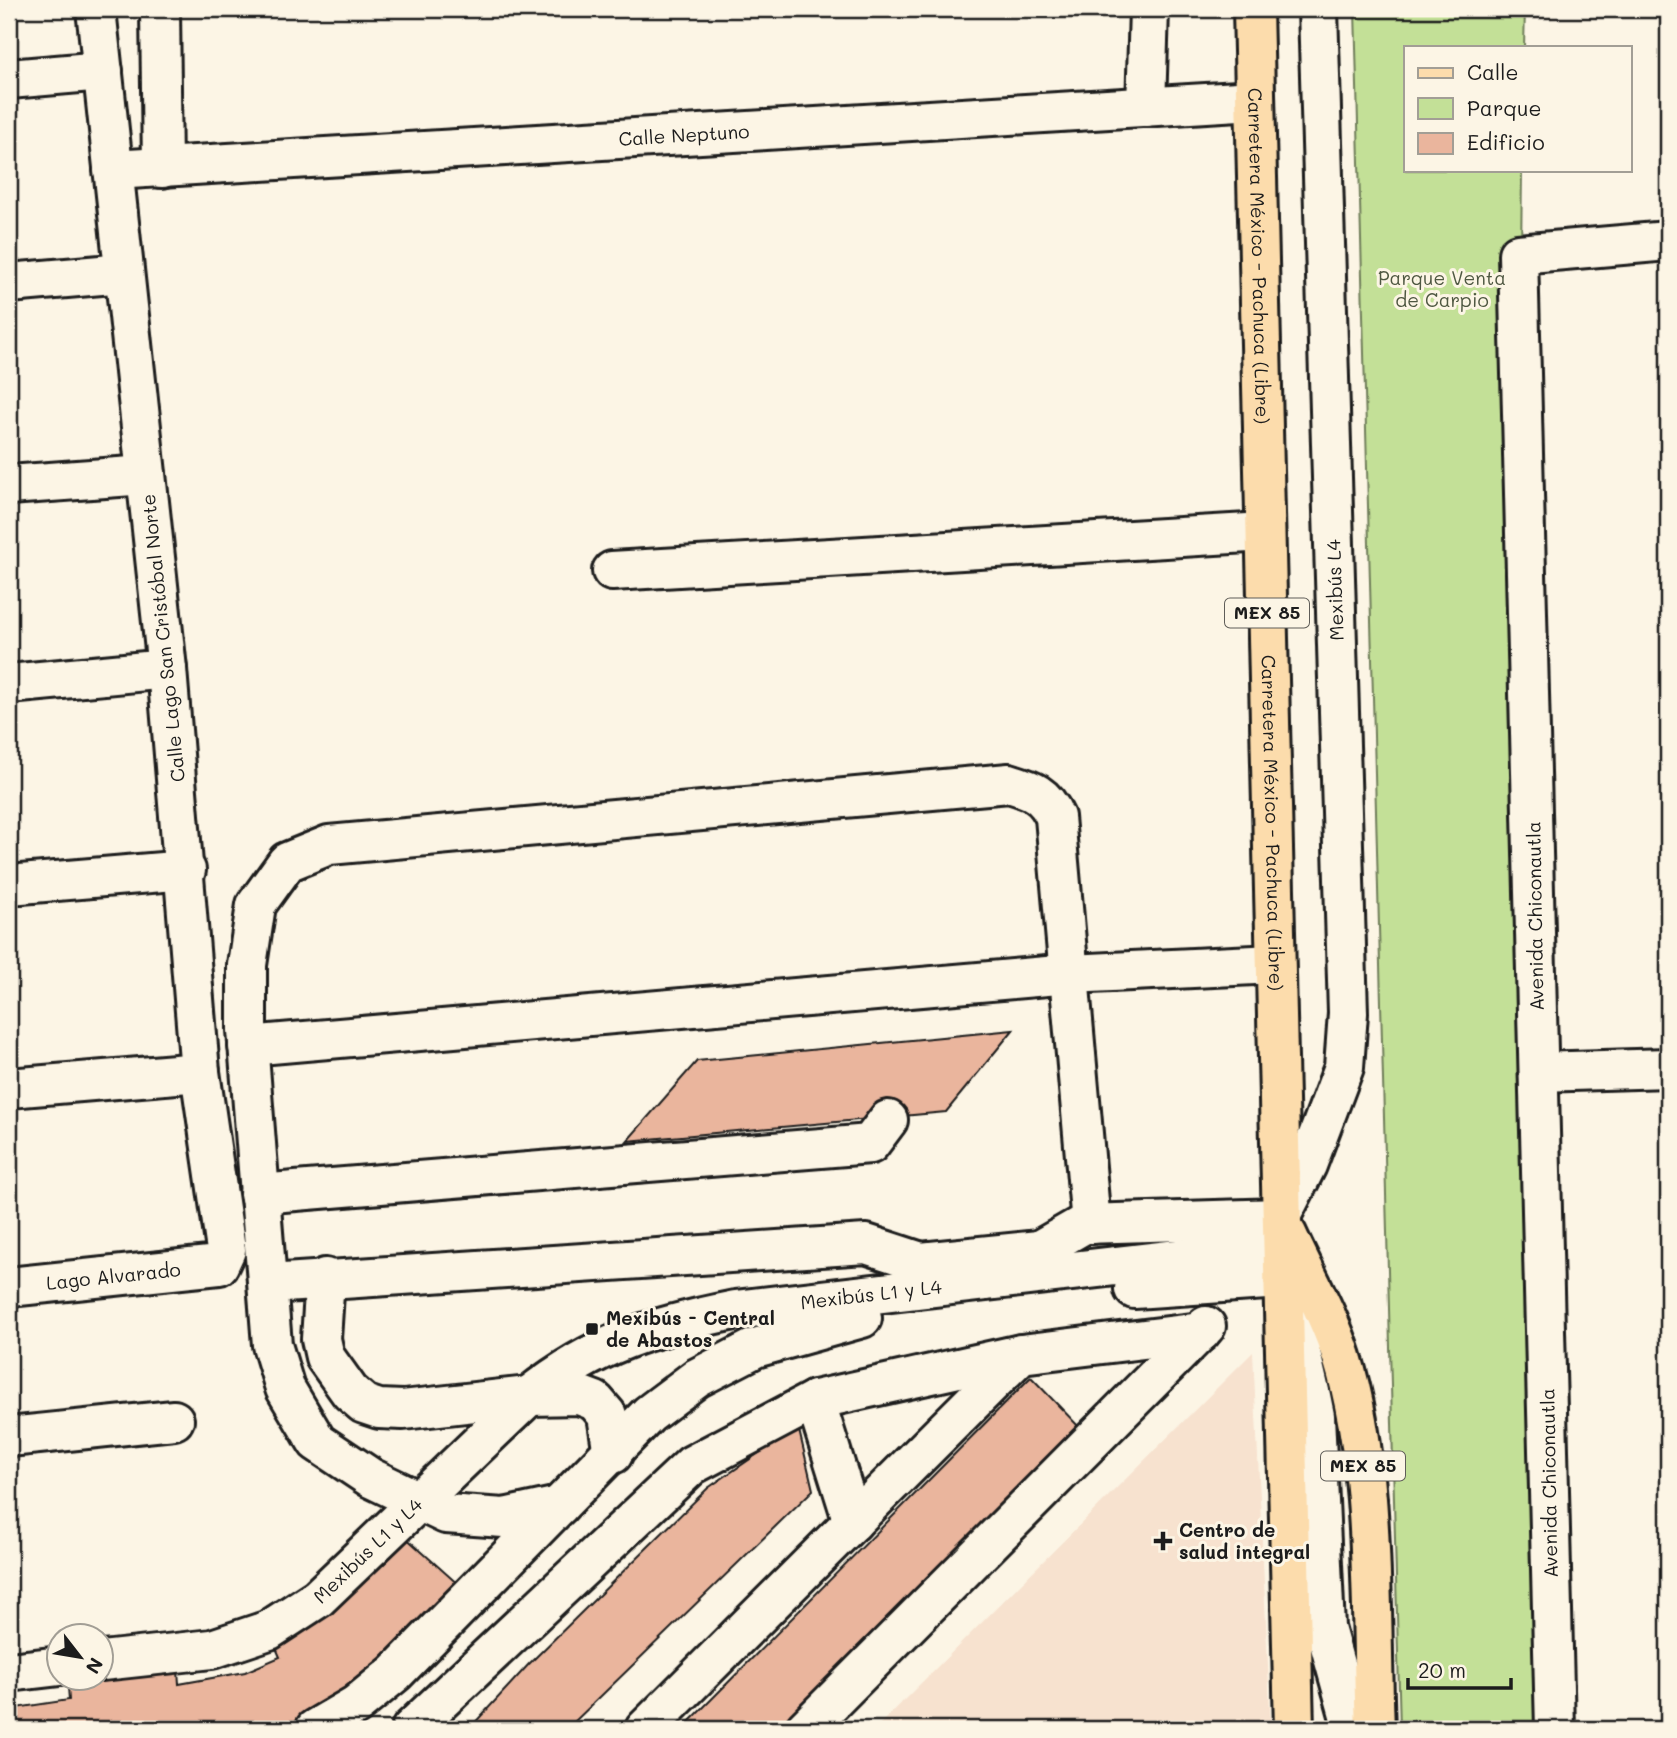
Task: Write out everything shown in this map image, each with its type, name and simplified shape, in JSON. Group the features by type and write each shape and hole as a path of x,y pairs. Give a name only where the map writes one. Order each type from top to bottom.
{"main road":[{"name":"Carretera México - Pachuca (Libre)","path":"1253,9 1275,964 1266,1258 1283,1337 1294,1729"},
{"name":"Carretera México - Pachuca (Libre)","path":"1266,1258 1342,1355 1358,1425 1366,1493 1375,1729"}],"street":[{"name":"Calle Lago San Cristóbal Norte","path":"96,9 167,669 186,870 200,1072 226,1250 219,1265"},
{"path":"160,9 162,168"},
{"path":"1146,107 1148,9"},
{"name":"Mexibús L4","path":"1266,1258 1307,1165 1344,1067 1348,1013 1318,9"},
{"path":"9,79 103,71"},
{"name":"Calle Neptuno","path":"113,170 1255,100"},
{"name":"Avenida Chiconautla","path":"1555,1729 1518,254 1668,241"},
{"path":"9,283 124,273"},
{"path":"9,485 146,475"},
{"path":"612,571 1265,532"},
{"path":"9,684 167,669"},
{"path":"559,1506 504,1518 446,1514 372,1478 317,1442 285,1388 272,1345 248,1046 247,965 256,905 287,862 328,845 995,784 1009,783 1036,791 1049,802 1055,817 1091,1224"},
{"path":"9,885 186,870"},
{"path":"248,1046 1070,974 1275,964"},
{"path":"1539,1072 1668,1068"},
{"path":"9,1088 200,1072"},
{"path":"259,1194 870,1144 887,1120"},
{"path":"268,1284 325,1278 866,1244 921,1262 1039,1250 1084,1224 1266,1258"},
{"name":"Mexibús L1 y L4","path":"116,1659 212,1649 269,1630 317,1598 421,1502 529,1396 563,1369 601,1348 659,1326 722,1313 1194,1257 1266,1258"},
{"path":"806,1729 1201,1332 1266,1258"},
{"path":"1266,1258 1315,1416 1325,1628 1353,1729"},
{"name":"Mexibús L1 y L4","path":"315,1729 356,1705 395,1673 613,1454 649,1414 697,1378 755,1348 829,1325 895,1311 1266,1258"},
{"name":"Lago Alvarado","path":"9,1287 219,1265"},
{"path":"325,1278 321,1339 325,1357 350,1392 364,1404 379,1409 403,1410 462,1406 529,1396 579,1395 595,1401 607,1415 613,1454"},
{"path":"411,1729 692,1465 815,1400 1021,1354 1201,1332"},
{"path":"1283,1337 1298,1422 1306,1729"},
{"path":"645,1729 1021,1354"},
{"path":"815,1400 853,1522"},
{"path":"9,1437 174,1420"},
{"path":"9,1672 46,1668"}],"shaded area":[{"name":"Centro de salud integral","path":"1253,1352 1271,1729 875,1729"}],"green space":[{"name":"Parque Venta de Carpio","path":"1355,9 1525,9 1524,46 1404,46 1404,172 1522,172 1521,254 1559,1729 1400,1729"}],"building":[{"path":"1013,1030 946,1112 627,1141 697,1061"},
{"path":"1031,1377 1082,1430 783,1729 682,1729"},
{"path":"798,1426 813,1490 567,1729 469,1729 529,1664 708,1488"},
{"path":"403,1535 460,1586 369,1680 290,1725 278,1729 9,1729 9,1709 69,1700 68,1692 116,1692 116,1680 178,1670 179,1684 245,1672 280,1657 276,1648"}],"place":[{"name":"Mexibús - Central de Abastos","path":"592,1329"},
{"name":"Centro de salud integral","path":"1163,1541"}]}
